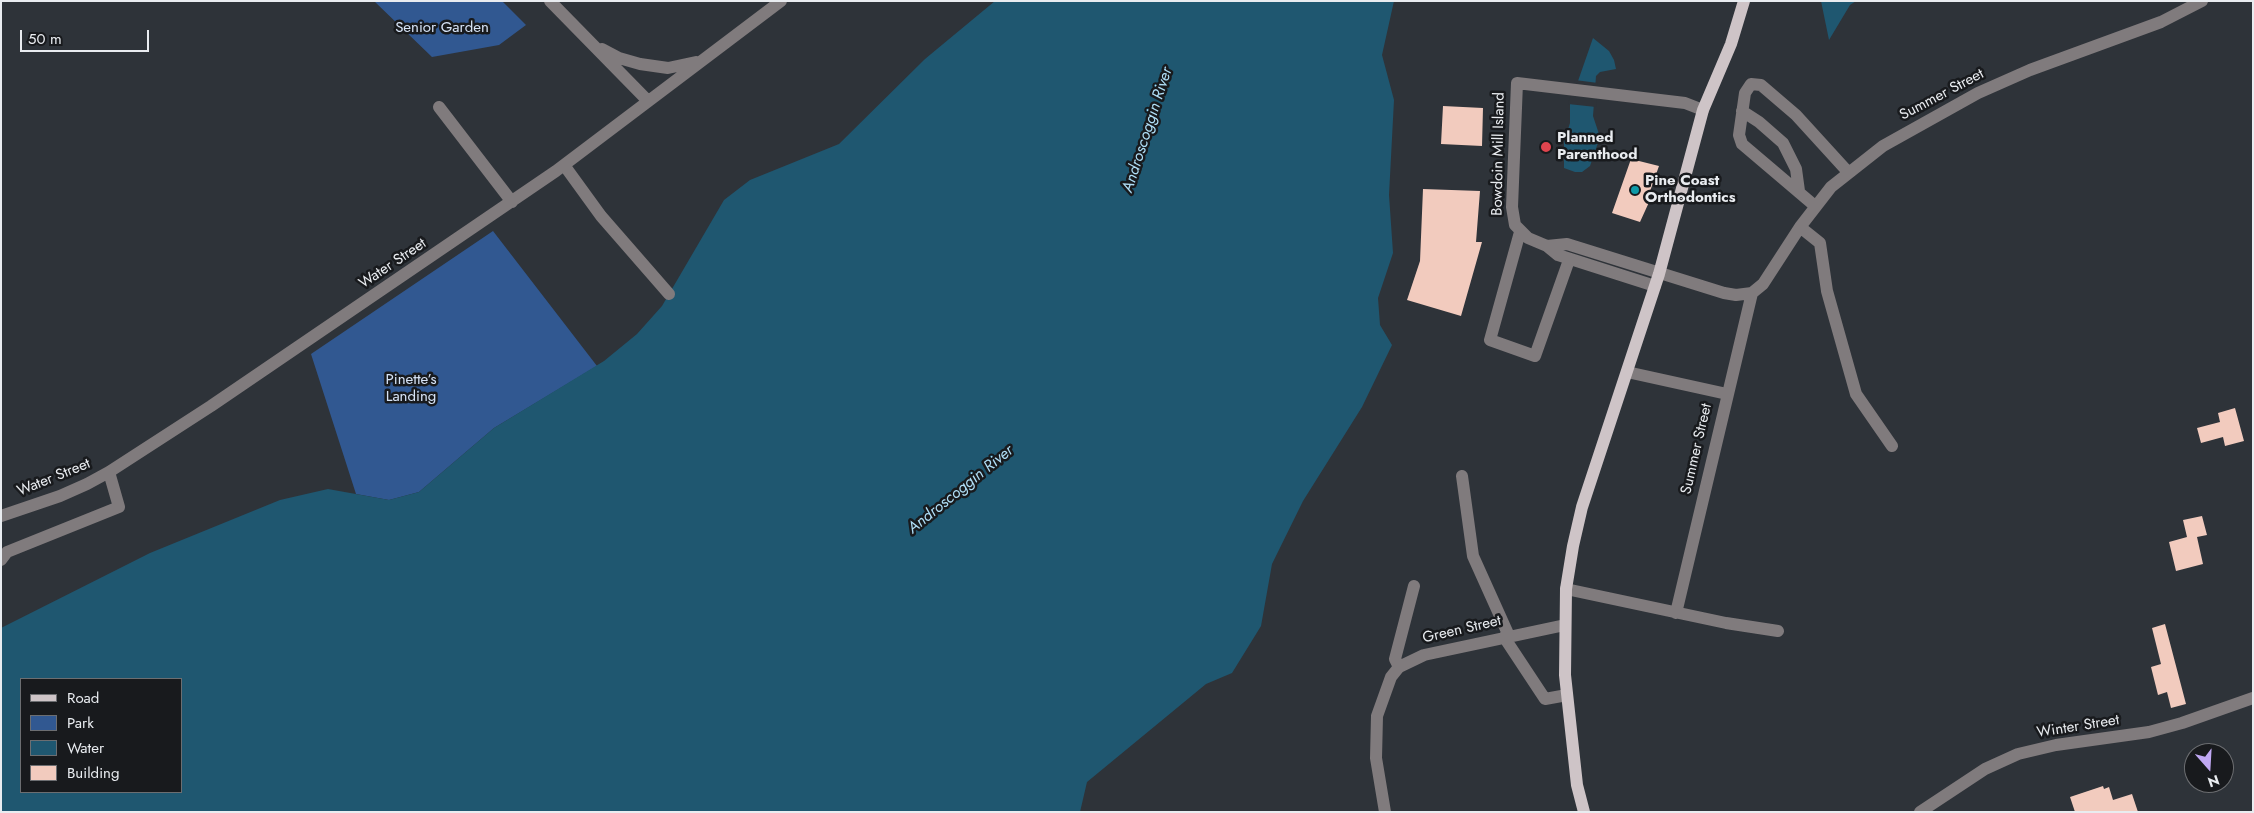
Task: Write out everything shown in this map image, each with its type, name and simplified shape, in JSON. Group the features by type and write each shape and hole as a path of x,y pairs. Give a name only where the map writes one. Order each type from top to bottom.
{"main road":[{"path":"1584,812 1577,785 1567,695 1564,625 1566,589 1582,507 1657,280 1703,110 1731,44 1744,1"}],"street":[{"path":"550,1 648,101"},
{"name":"Water Street","path":"1,516 60,496 109,472 512,202 781,1"},
{"name":"Summer Street","path":"1676,613 1752,293 1763,284 1815,206 1848,172 1892,141 1978,93 2030,70 2161,22 2202,1"},
{"path":"594,45 619,58 640,64 668,68 700,60"},
{"name":"Bowdoin Mill Island","path":"1657,280 1569,260 1520,232 1512,218 1517,83 1684,103 1703,110"},
{"path":"1815,206 1742,144 1739,135 1745,93 1752,84 1761,85 1796,115 1848,172"},
{"path":"439,107 512,202"},
{"path":"1742,111 1782,143 1796,169 1799,192"},
{"path":"564,165 601,216 669,294"},
{"path":"1800,227 1820,243 1828,291 1856,394 1892,446"},
{"path":"1520,232 1490,340 1535,356 1569,260"},
{"name":"Bowdoin Mill Island","path":"1547,246 1567,244 1630,263 1657,280"},
{"path":"1657,280 1736,295 1752,293"},
{"path":"1627,372 1727,394"},
{"path":"1,560 7,552 119,507 109,472"},
{"path":"1462,476 1473,556 1506,637 1538,691 1545,699 1567,695"},
{"path":"1385,812 1376,758 1377,716 1391,677 1399,667 1395,659 1414,586"},
{"path":"1566,589 1676,613 1778,631"},
{"name":"Green Street","path":"1399,667 1424,654 1564,625"},
{"name":"Winter Street","path":"1920,812 1985,769 2018,754 2056,745 2149,732 2182,723 2253,698"}],"green space":[{"name":"Senior Garden","path":"374,1 502,1 526,25 499,45 432,57"},
{"name":"Pinette’s Landing","path":"493,231 597,366 494,428 419,492 389,500 356,494 311,354"}],"water":[{"name":"Androscoggin River","path":"995,1 1394,1 1382,55 1394,100 1389,195 1393,253 1378,298 1380,325 1392,345 1362,407 1303,501 1272,564 1261,626 1232,673 1206,684 1087,782 1080,812 1,812 1,628 150,553 280,500 328,489 389,500 419,492 494,428 604,361 637,334 662,306 724,200 750,180 839,144 925,59"},
{"path":"1821,1 1856,1 1850,5 1829,40"},
{"path":"1593,38 1609,51 1616,69 1600,72 1596,76 1593,116 1600,137 1590,166 1582,172 1575,172 1564,168 1564,142 1570,123 1570,104"}],"pier":[{"path":"1575,80 1598,83 1596,107 1568,104"}],"building":[{"path":"1443,106 1483,108 1482,146 1441,144"},
{"name":"Pine Coast Orthodontics","path":"1631,159 1659,166 1648,197 1650,200 1640,222 1612,213"},
{"path":"1423,189 1480,191 1476,242 1482,242 1461,316 1407,300 1420,261"},
{"path":"2235,408 2244,441 2225,446 2223,437 2201,443 2197,428 2220,422 2218,413"},
{"path":"2202,516 2207,535 2197,537 2203,564 2176,571 2169,542 2187,537 2183,520"},
{"path":"2165,624 2186,704 2171,708 2167,692 2158,695 2151,667 2161,664 2152,628"},
{"path":"2103,786 2104,789 2109,787 2113,800 2132,794 2138,812 2075,812 2070,797"}],"place":[{"name":"Planned Parenthood","path":"1546,147"},
{"name":"Pine Coast Orthodontics","path":"1635,190"}]}
